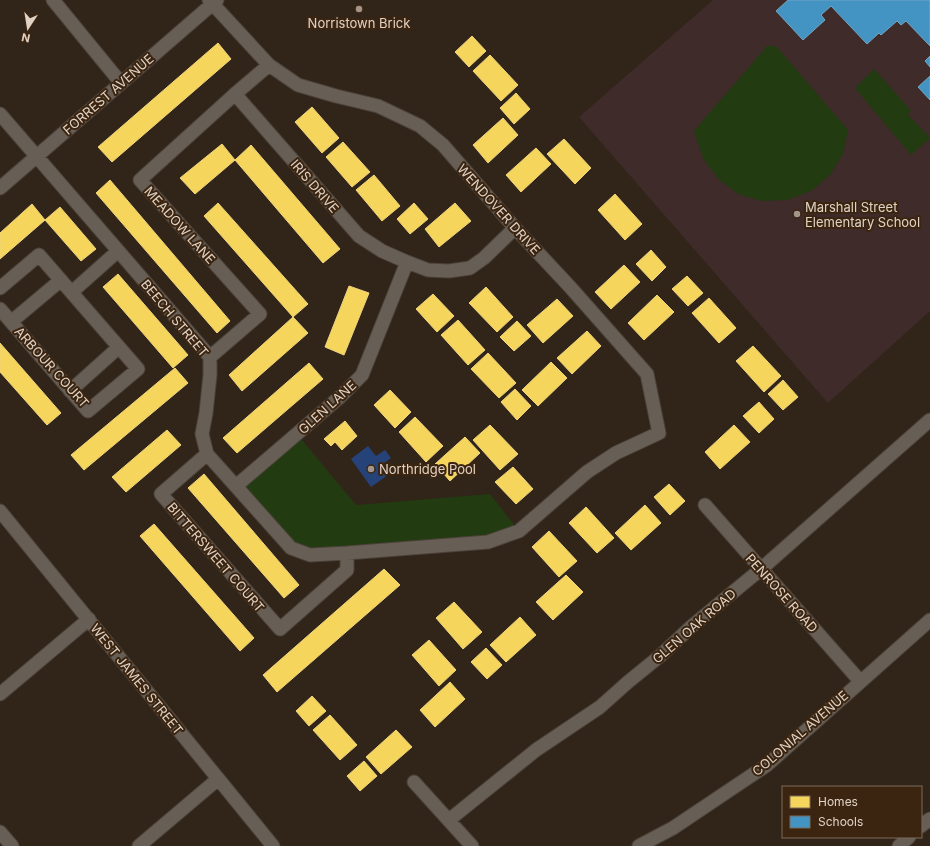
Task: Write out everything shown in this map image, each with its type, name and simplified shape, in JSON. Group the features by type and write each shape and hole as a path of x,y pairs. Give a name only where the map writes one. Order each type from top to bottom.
{"street":[{"path":"53,0 121,83"},
{"name":"FORREST AVENUE","path":"0,188 213,1"},
{"name":"WENDOVER DRIVE","path":"213,1 269,65 298,85 378,106 420,126 443,145 515,228 648,374 659,433 616,453 588,472"},
{"name":"MEADOW LANE","path":"210,357 260,314 140,180 269,65"},
{"name":"IRIS DRIVE","path":"235,94 359,236 382,251 428,270 449,271 470,268 484,258 515,228"},
{"name":"BEECH STREET","path":"0,114 210,357 210,375 202,434 207,454 291,548 310,554 347,553 488,542 519,531 588,472"},
{"path":"72,292 118,251"},
{"name":"ARBOUR COURT","path":"0,288 39,255 138,369 88,411 0,309"},
{"name":"GLEN LANE","path":"236,486 341,396 362,376 407,262"},
{"path":"11,322 61,280"},
{"path":"70,391 119,347"},
{"name":"GLEN OAK ROAD","path":"449,820 536,750 600,707 660,656 692,626 761,569 930,420"},
{"name":"BITTERSWEET COURT","path":"207,454 161,494 280,629 347,570 347,553"},
{"name":"PENROSE ROAD","path":"704,505 860,681"},
{"name":"WEST JAMES STREET","path":"0,511 273,846"},
{"path":"0,694 89,620"},
{"name":"COLONIAL AVENUE","path":"639,846 673,828 767,765 930,620"},
{"path":"139,846 218,779"},
{"path":"414,782 472,846"},
{"path":"922,825 930,818"},
{"path":"0,832 12,846"},
{"path":"899,846 908,838"}],"shaded area":[{"name":"Marshall Street Elementary School","path":"713,0 930,0 930,311 828,403 579,117"}],"green space":[{"path":"767,46 776,46 848,130 843,154 830,175 811,191 787,200 762,201 738,194 718,179 703,158 694,131"},
{"path":"874,69 911,111 908,115 930,138 911,155 855,88"},
{"path":"297,434 356,505 490,494 519,531 488,542 347,553 291,548 236,486"}],"water":[{"name":"Northridge Pool","path":"368,446 376,456 385,450 391,458 381,465 388,475 371,487 351,459"}],"building: Homes":[{"path":"472,36 486,51 469,67 455,52"},
{"path":"218,43 231,59 112,162 98,147"},
{"path":"490,55 518,85 501,101 473,71"},
{"path":"516,93 530,109 514,124 500,108"},
{"path":"312,107 339,138 322,153 295,122"},
{"path":"503,118 518,135 488,163 473,145"},
{"path":"564,139 591,168 575,184 547,154"},
{"path":"343,142 370,172 352,187 326,157"},
{"path":"222,144 235,160 195,194 180,178"},
{"path":"251,145 340,249 323,263 235,160"},
{"path":"536,148 551,164 521,192 506,175"},
{"path":"374,175 400,206 382,221 356,190"},
{"path":"110,180 230,321 217,333 96,193"},
{"path":"615,194 642,224 625,240 598,210"},
{"path":"218,203 308,304 293,317 204,216"},
{"path":"414,203 428,219 410,234 397,219"},
{"path":"455,203 471,221 439,247 425,229"},
{"path":"32,204 45,220 0,259 0,233"},
{"path":"60,207 96,249 81,261 45,220"},
{"path":"651,250 666,267 652,281 636,264"},
{"path":"624,265 640,282 611,309 595,292"},
{"path":"118,274 188,355 173,368 103,287"},
{"path":"687,276 703,293 688,306 672,289"},
{"path":"349,286 369,293 344,355 325,347"},
{"path":"486,287 513,317 497,332 469,303"},
{"path":"433,294 454,316 437,332 416,309"},
{"path":"657,295 674,312 644,340 628,323"},
{"path":"709,298 736,328 719,343 692,313"},
{"path":"557,299 573,316 543,343 527,325"},
{"path":"293,317 308,333 242,391 229,375"},
{"path":"458,320 485,350 468,365 441,335"},
{"path":"517,321 531,336 514,351 500,337"},
{"path":"587,331 601,346 572,374 557,358"},
{"path":"0,343 61,413 47,425 0,372"},
{"path":"753,346 781,376 764,392 736,361"},
{"path":"488,353 516,383 499,398 471,369"},
{"path":"551,362 567,378 538,406 522,390"},
{"path":"309,363 323,379 237,453 223,438"},
{"path":"175,368 188,383 84,470 71,455"},
{"path":"783,380 798,397 783,410 768,394"},
{"path":"515,389 531,406 517,420 501,402"},
{"path":"390,390 411,412 395,428 374,405"},
{"path":"759,402 774,419 759,433 743,416"},
{"path":"415,417 443,446 426,462 399,432"},
{"path":"345,421 357,436 342,450 335,442 331,446 324,439"},
{"path":"490,425 518,454 500,470 473,440"},
{"path":"734,425 750,442 720,469 705,452"},
{"path":"167,430 181,445 126,492 112,477"},
{"path":"465,437 480,453 450,481 435,464"},
{"path":"513,467 533,489 516,504 495,482"},
{"path":"204,474 299,585 284,598 188,488"},
{"path":"669,484 685,501 670,515 654,497"},
{"path":"645,505 661,523 631,550 615,533"},
{"path":"586,507 614,538 597,553 569,523"},
{"path":"154,524 254,638 240,651 140,536"},
{"path":"549,531 577,561 559,577 532,547"},
{"path":"384,569 400,585 277,692 263,675"},
{"path":"566,575 583,592 553,620 536,602"},
{"path":"454,602 482,632 463,649 436,618"},
{"path":"520,617 536,635 506,662 490,645"},
{"path":"429,640 456,670 439,686 412,655"},
{"path":"486,648 502,665 487,679 471,662"},
{"path":"450,682 465,699 435,727 420,710"},
{"path":"312,696 326,711 309,726 296,711"},
{"path":"330,715 357,745 340,760 313,730"},
{"path":"396,730 412,747 381,774 366,757"},
{"path":"364,761 377,776 360,791 347,776"}],"building: Schools":[{"path":"788,0 930,0 930,46 906,21 901,25 897,21 881,35 879,33 867,44 831,6 821,15 825,20 803,40 776,11"},
{"path":"930,56 930,67 925,61"},
{"path":"930,76 930,100 918,87"}],"place":[{"name":"Norristown Brick","path":"359,9"},
{"name":"Marshall Street Elementary School","path":"797,214"},
{"name":"Northridge Pool","path":"371,469"}]}
